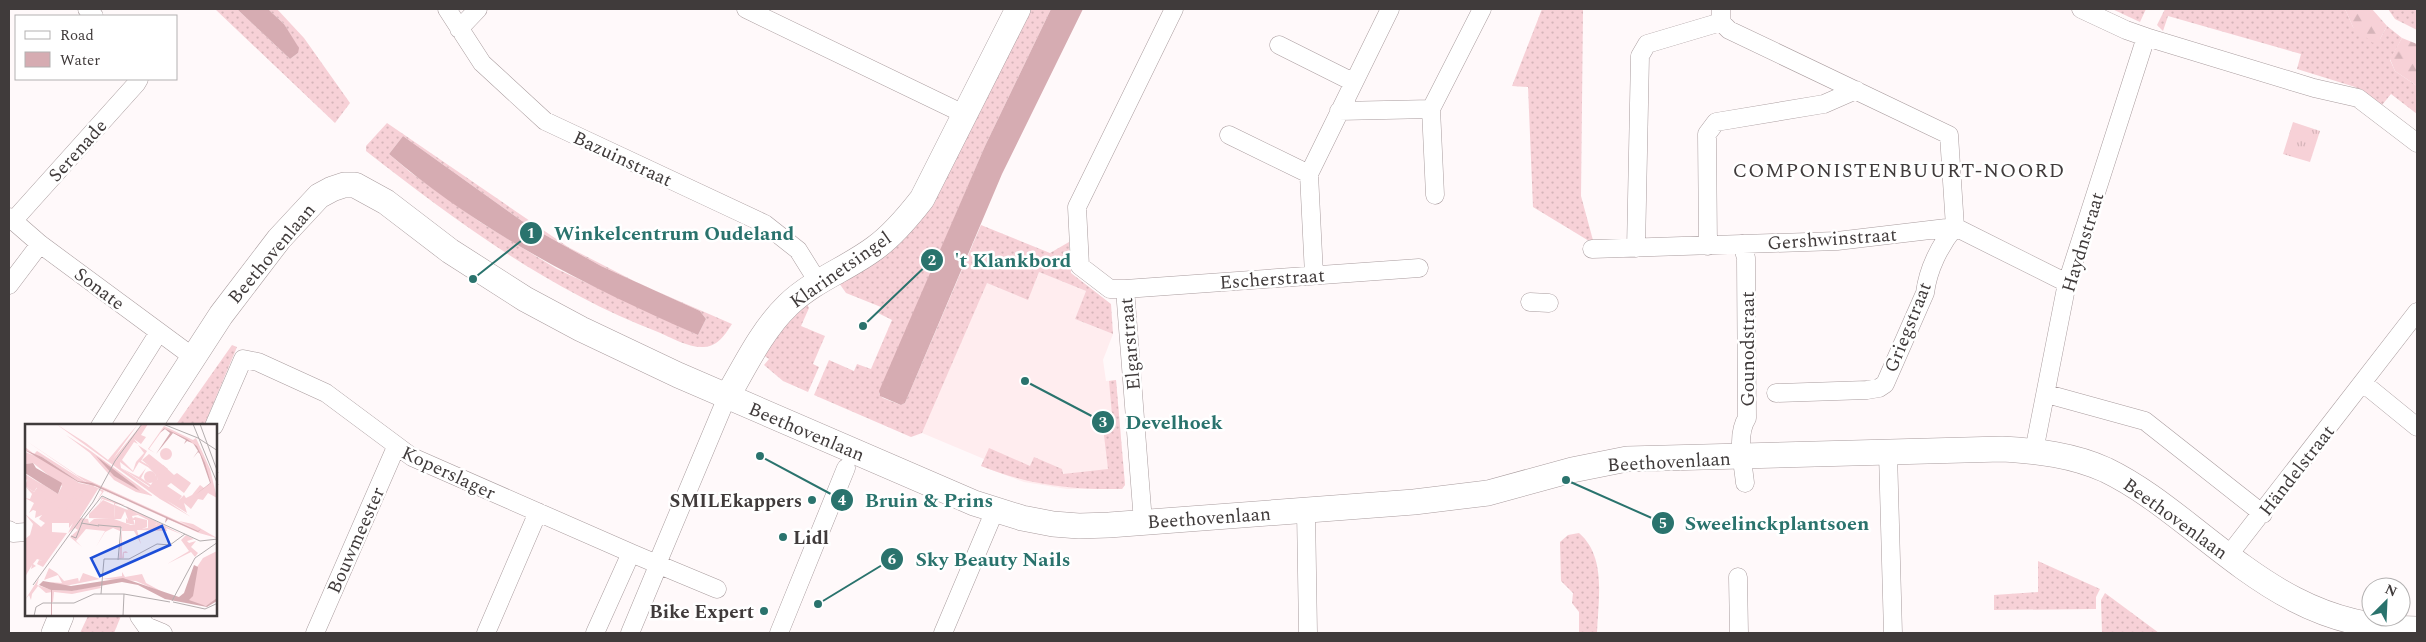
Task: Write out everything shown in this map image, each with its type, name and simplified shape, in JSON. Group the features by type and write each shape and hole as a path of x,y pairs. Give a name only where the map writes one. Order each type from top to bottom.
{"street":[{"name":"Bazuinstraat","path":"447,9 482,63 546,121 765,224 798,250 818,282"},
{"path":"459,29 478,9"},
{"path":"746,9 966,115"},
{"name":"Klarinetsingel","path":"727,397 775,319 789,304 818,282 875,248 901,225 922,199 1018,9"},
{"name":"Elgarstraat","path":"1143,522 1125,289 1110,289 1080,266 1077,207 1174,9"},
{"path":"1314,275 1309,174 1390,9"},
{"path":"1435,195 1432,110 1482,9"},
{"path":"2081,9 2146,37 2314,88 2358,98 2417,143"},
{"path":"1636,248 1640,56 1647,44 1721,15 1729,30 1949,135 1955,227 2067,283"},
{"name":"Haydnstraat","path":"2034,450 2047,394 2067,283 2146,37"},
{"path":"1279,44 1353,82"},
{"name":"Serenade","path":"11,219 136,84 138,80"},
{"path":"1708,246 1707,134 1716,122 1824,104 1856,90"},
{"path":"1339,111 1432,110"},
{"path":"1229,134 1309,174"},
{"name":"Beethovenlaan","path":"151,424 240,287 303,212 319,196 332,188 355,185 386,202 450,251 525,299 590,333 727,397 995,510 1022,518 1079,526 1414,502 1488,493 1565,472 1627,459 2002,449 2034,450 2070,457 2105,469 2135,486 2284,596 2320,612 2359,623 2417,629"},
{"name":"Sonate","path":"11,219 40,244 193,357"},
{"name":"Gershwinstraat","path":"1592,249 1837,241 1955,227"},
{"name":"Griegstraat","path":"1776,393 1867,390 1879,388 1885,384 1925,293 1927,277 1946,238 1955,227"},
{"path":"9,285 40,244"},
{"name":"Gounodstraat","path":"1742,244 1746,258 1747,418 1742,426 1745,482"},
{"name":"Escherstraat","path":"1125,289 1419,268"},
{"path":"1530,302 1549,303"},
{"name":"Händelstraat","path":"2228,556 2263,514 2417,312"},
{"path":"101,424 159,332"},
{"name":"Koperslager","path":"215,424 243,359 258,362 326,394 384,431 396,447 412,457 631,553 656,568 717,589"},
{"path":"2363,384 2417,427"},
{"path":"2047,394 2145,421 2263,514"},
{"path":"630,633 727,397"},
{"name":"Bouwmeester","path":"314,633 396,447"},
{"path":"1888,453 1893,633"},
{"path":"778,633 811,576 807,559 846,468"},
{"path":"943,633 995,510"},
{"path":"1306,511 1308,633"},
{"path":"486,633 538,512"},
{"path":"9,530 13,533 25,532"},
{"path":"595,633 631,553"},
{"path":"1738,577 1739,633"},
{"path":"54,633 61,617"},
{"path":"140,617 146,626 163,633"}],"shaded area":[{"path":"1039,272 1086,291 1075,319 1113,334 1103,360 1106,381 1116,380 1125,485 1122,489 1067,489 1024,482 981,466 984,459 922,433 987,282"}],"green space":[{"path":"215,9 237,9 290,59 298,53 284,24 268,9 277,9 304,38 350,103 335,123"},
{"path":"1029,9 1051,9 985,146 879,394 883,398 901,405 905,403 981,225 1050,253 1069,242 1071,273 1111,304 1113,334 1075,319 1086,291 1039,272 1028,300 987,283 922,433 911,437 814,395 829,360 854,371 857,364 871,369 892,320 878,313 881,307 846,293 839,283 879,258"},
{"path":"1542,9 1583,9 1581,196 1594,244 1533,207 1528,87 1512,86"},
{"path":"2112,9 2146,9 2140,22"},
{"path":"2165,9 2345,9 2353,27 2380,39 2387,26 2402,38 2390,60 2395,71 2417,86 2417,114 2391,94 2382,105 2355,87 2297,69 2301,54 2168,16 2163,31 2157,25"},
{"path":"2345,9 2372,9 2387,26 2380,39 2373,43 2353,27"},
{"path":"2388,9 2417,9 2417,30 2395,19"},
{"path":"2402,38 2417,44 2417,86 2395,71 2390,59"},
{"path":"2293,122 2320,131 2310,162 2283,154"},
{"path":"387,123 568,247 635,282 601,266 529,226 403,136 389,154 410,172 480,222 557,269 698,335 706,319 700,311 654,290 732,324 724,336 713,345 698,347 681,342 618,315 579,296 505,252 400,177 366,151 366,146"},
{"path":"807,304 809,308 801,326 825,336 813,364 819,367 808,392 783,381 764,365 769,359 763,355 777,334"},
{"path":"232,345 237,347 205,424 176,424"},
{"path":"1116,380 1125,485 1122,489 1050,485 1016,478 981,466 989,448 1030,466 1034,457 1062,469 1063,474 1108,469 1103,427 1113,426 1109,381"},
{"path":"1579,533 1588,543 1594,554 1597,566 1599,593 1597,633 1579,633 1579,612 1572,603 1573,593 1561,581 1560,542 1568,535"},
{"path":"2038,561 2100,589 2096,597 2096,609 1994,610 1994,595 2038,592"},
{"path":"2105,593 2159,633 2102,633 2101,600"},
{"path":"88,617 121,617 114,633 80,633"}],"water":[{"path":"237,9 268,9 284,24 299,48 298,53 290,59"},
{"path":"1051,9 1083,9 1002,174 905,403 901,405 880,396 879,391 985,146"},
{"path":"403,136 529,226 601,266 700,311 706,319 698,335 616,298 576,277 498,233 461,209 389,154"}],"place":[{"name":"Winkelcentrum Oudeland","path":"473,279"},
{"name":"'t Klankbord","path":"863,326"},
{"name":"Develhoek","path":"1025,381"},
{"name":"Bruin & Prins","path":"760,456"},
{"name":"Sweelinckplantsoen","path":"1566,480"},
{"name":"SMILEkappers","path":"812,500"},
{"name":"Lidl","path":"783,537"},
{"name":"Sky Beauty Nails","path":"818,604"},
{"name":"Bike Expert","path":"764,611"}],"district":[{"name":"COMPONISTENBUURT-NOORD","path":"1899,170"}]}
